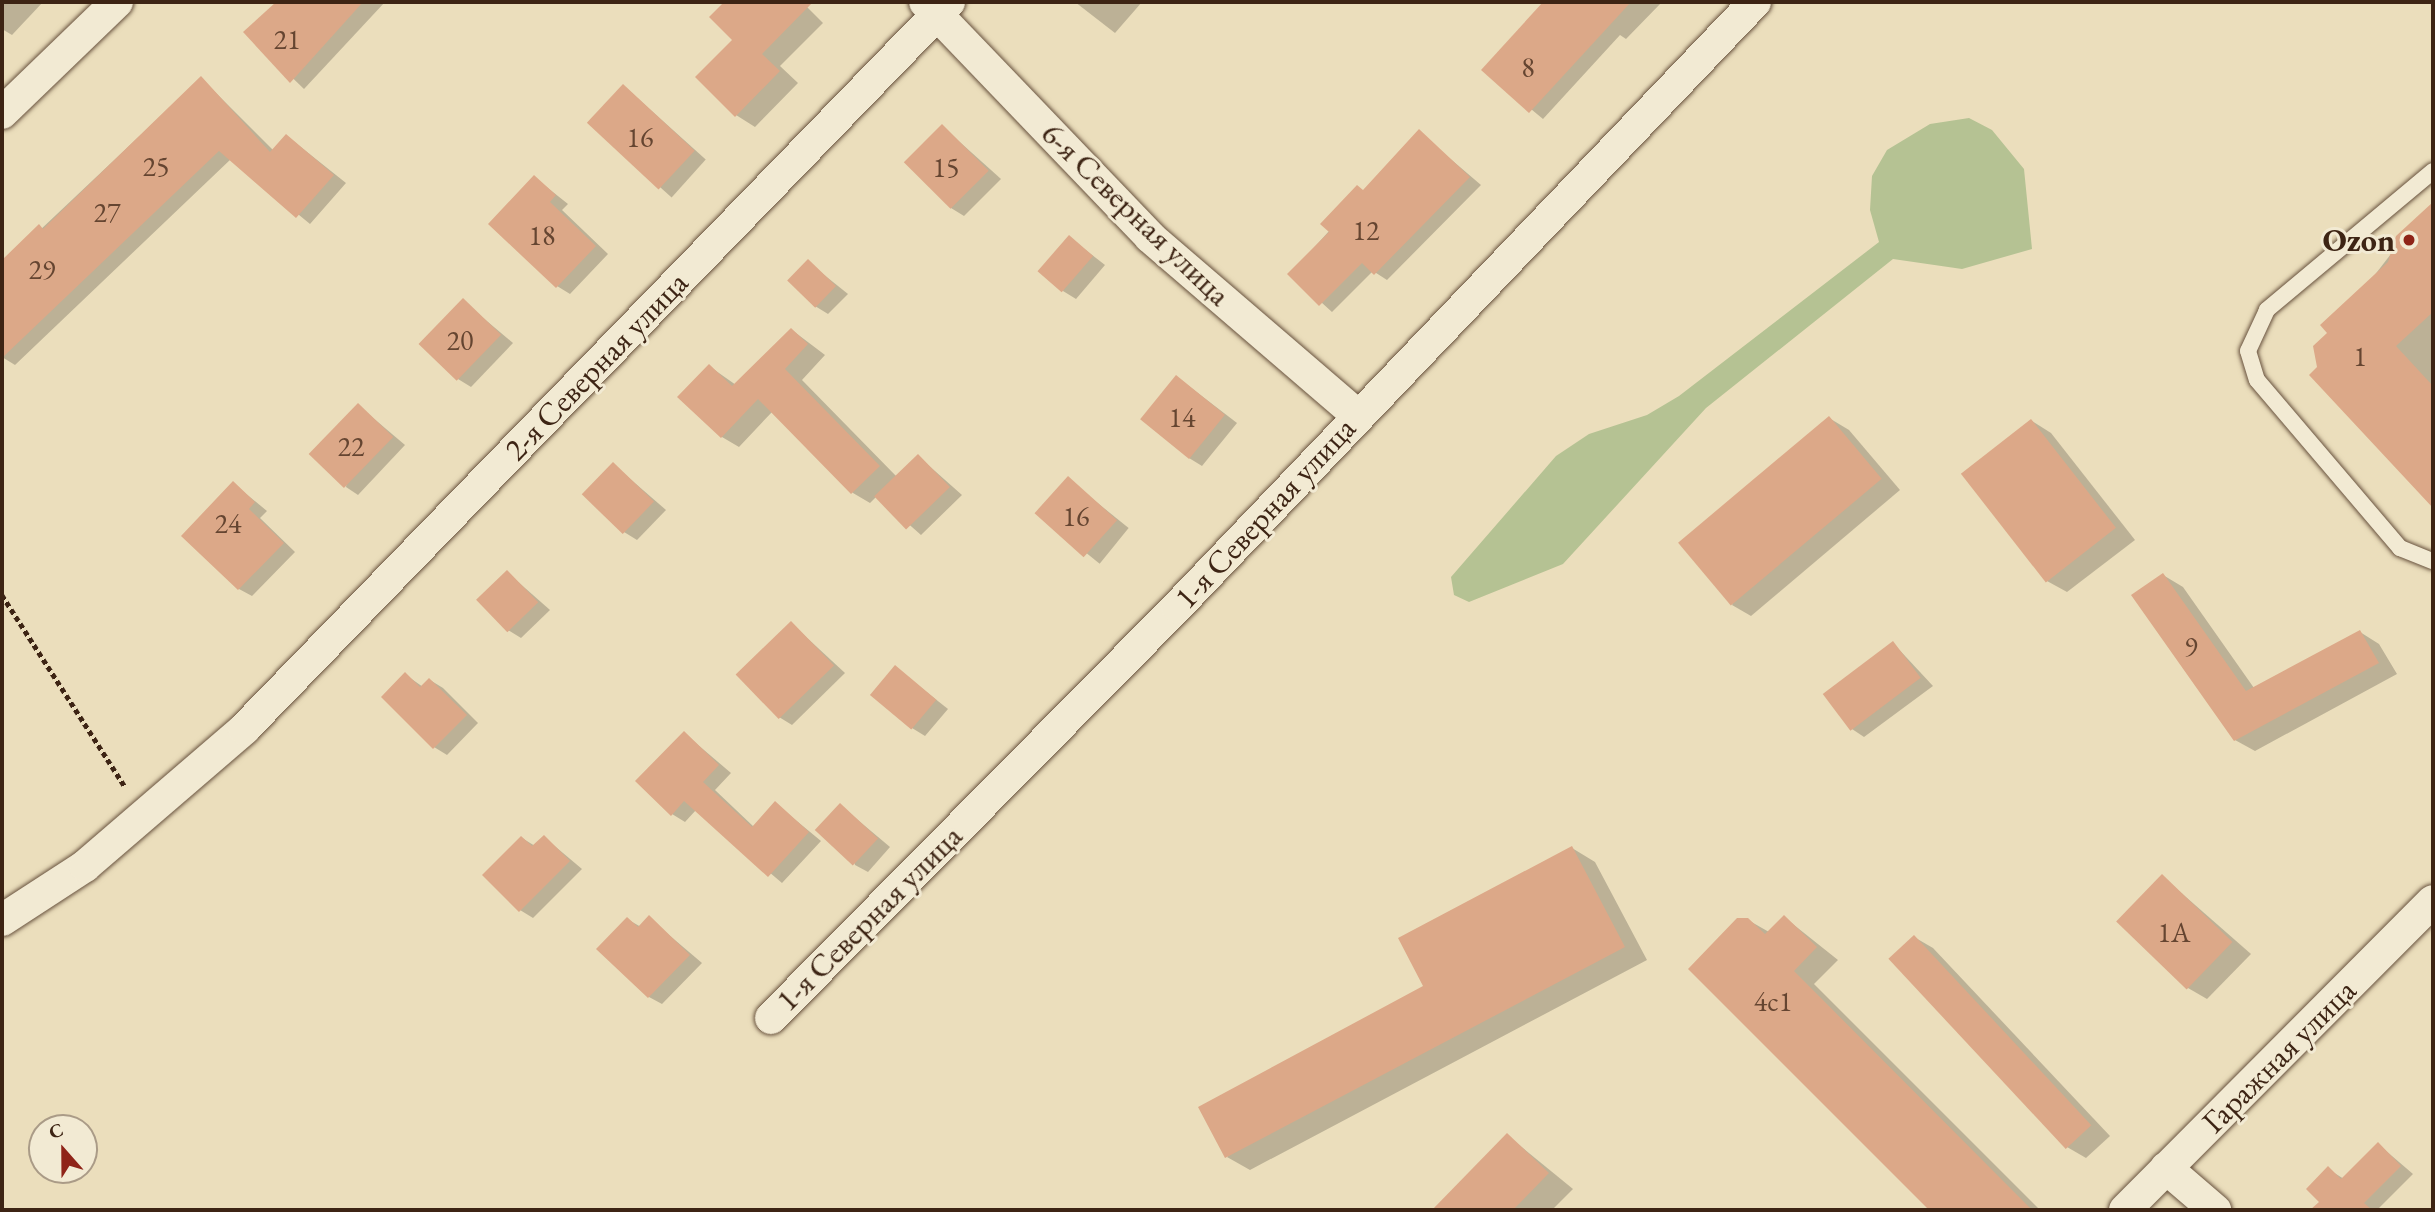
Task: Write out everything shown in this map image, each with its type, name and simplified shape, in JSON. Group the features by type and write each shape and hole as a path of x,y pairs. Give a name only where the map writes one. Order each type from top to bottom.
{"street":[{"path":"2,113 117,2"},
{"name":"1-я Северная улица","path":"771,1018 1755,2"},
{"name":"6-я Северная улица","path":"937,6 1150,237 1357,415"},
{"name":"2-я Северная улица","path":"2,920 144,817 244,729 937,6"},
{"name":"Гаражная улица","path":"2125,1210 2433,901"},
{"path":"2166,1168 2216,1210"}],"lane":[{"path":"2433,171 2267,310 2248,351 2257,380 2400,548 2433,561"}],"path":[{"path":"2,595 144,817"}],"green space":[{"path":"1969,118 1992,130 2024,169 2032,249 1962,269 1893,259 1706,408 1563,564 1469,602 1454,595 1451,577 1556,456 1589,434 1647,415 1679,396 1879,242 1870,210 1872,176 1887,150 1930,124"}],"building":[{"path":"276,2 363,2 290,83 243,32"},
{"path":"724,2 813,2 762,54 780,71 735,117 695,77 732,40 709,17"},
{"path":"1543,2 1631,2 1529,113 1481,70"},
{"path":"201,76 270,152 286,134 334,175 296,218 219,151 2,358 2,260 39,224 43,229"},
{"path":"623,84 695,151 659,190 587,123"},
{"path":"942,124 989,171 950,209 904,162"},
{"path":"1419,129 1470,177 1374,275 1362,263 1319,306 1287,274 1329,232 1320,224 1357,185 1363,190"},
{"path":"534,175 556,195 550,202 596,246 556,288 488,224"},
{"path":"2433,202 2433,312 2396,346 2433,386 2433,508 2309,375 2317,367 2313,346 2327,333 2320,325 2388,262 2396,236"},
{"path":"1069,235 1093,256 1062,292 1038,271"},
{"path":"808,259 836,286 815,308 787,281"},
{"path":"463,298 501,335 457,381 419,344"},
{"path":"791,328 808,344 785,369 880,466 851,494 758,399 721,438 677,397 709,364 732,386"},
{"path":"1176,375 1225,415 1189,459 1140,419"},
{"path":"358,403 393,437 344,488 309,454"},
{"path":"1829,416 1882,479 1731,605 1678,543"},
{"path":"2031,419 2116,528 2046,583 1961,474"},
{"path":"918,454 950,487 906,529 874,496"},
{"path":"613,462 654,502 623,534 582,494"},
{"path":"1068,476 1117,520 1084,557 1035,513"},
{"path":"233,481 255,502 249,509 284,543 238,590 181,536"},
{"path":"507,570 538,602 507,632 476,600"},
{"path":"2163,573 2246,691 2360,630 2379,663 2234,741 2131,595"},
{"path":"791,621 834,666 779,719 736,674"},
{"path":"1893,641 1921,678 1850,731 1823,694"},
{"path":"895,665 936,700 911,730 870,695"},
{"path":"405,672 420,687 429,678 467,715 433,749 381,697"},
{"path":"684,731 719,765 703,782 752,827 775,801 809,832 768,877 684,801 671,816 635,781"},
{"path":"840,803 878,838 853,866 815,830"},
{"path":"544,835 570,861 519,912 482,875 521,836 532,846"},
{"path":"1572,846 1625,947 1225,1158 1198,1107 1423,986 1398,938"},
{"path":"2162,874 2232,942 2187,990 2116,921"},
{"path":"649,915 690,955 648,998 596,949 627,917 638,927"},
{"path":"1784,915 1817,947 1794,971 2032,1210 1929,1210 1688,969 1737,918 1748,918 1765,934"},
{"path":"1914,935 2091,1125 2066,1149 1888,959"},
{"path":"1507,1133 1549,1173 1513,1210 1432,1210"},
{"path":"2378,1142 2401,1166 2364,1203 2372,1210 2310,1210 2319,1202 2306,1189 2328,1166 2341,1179"}],"place":[{"name":"Ozon","path":"2409,240"}]}
